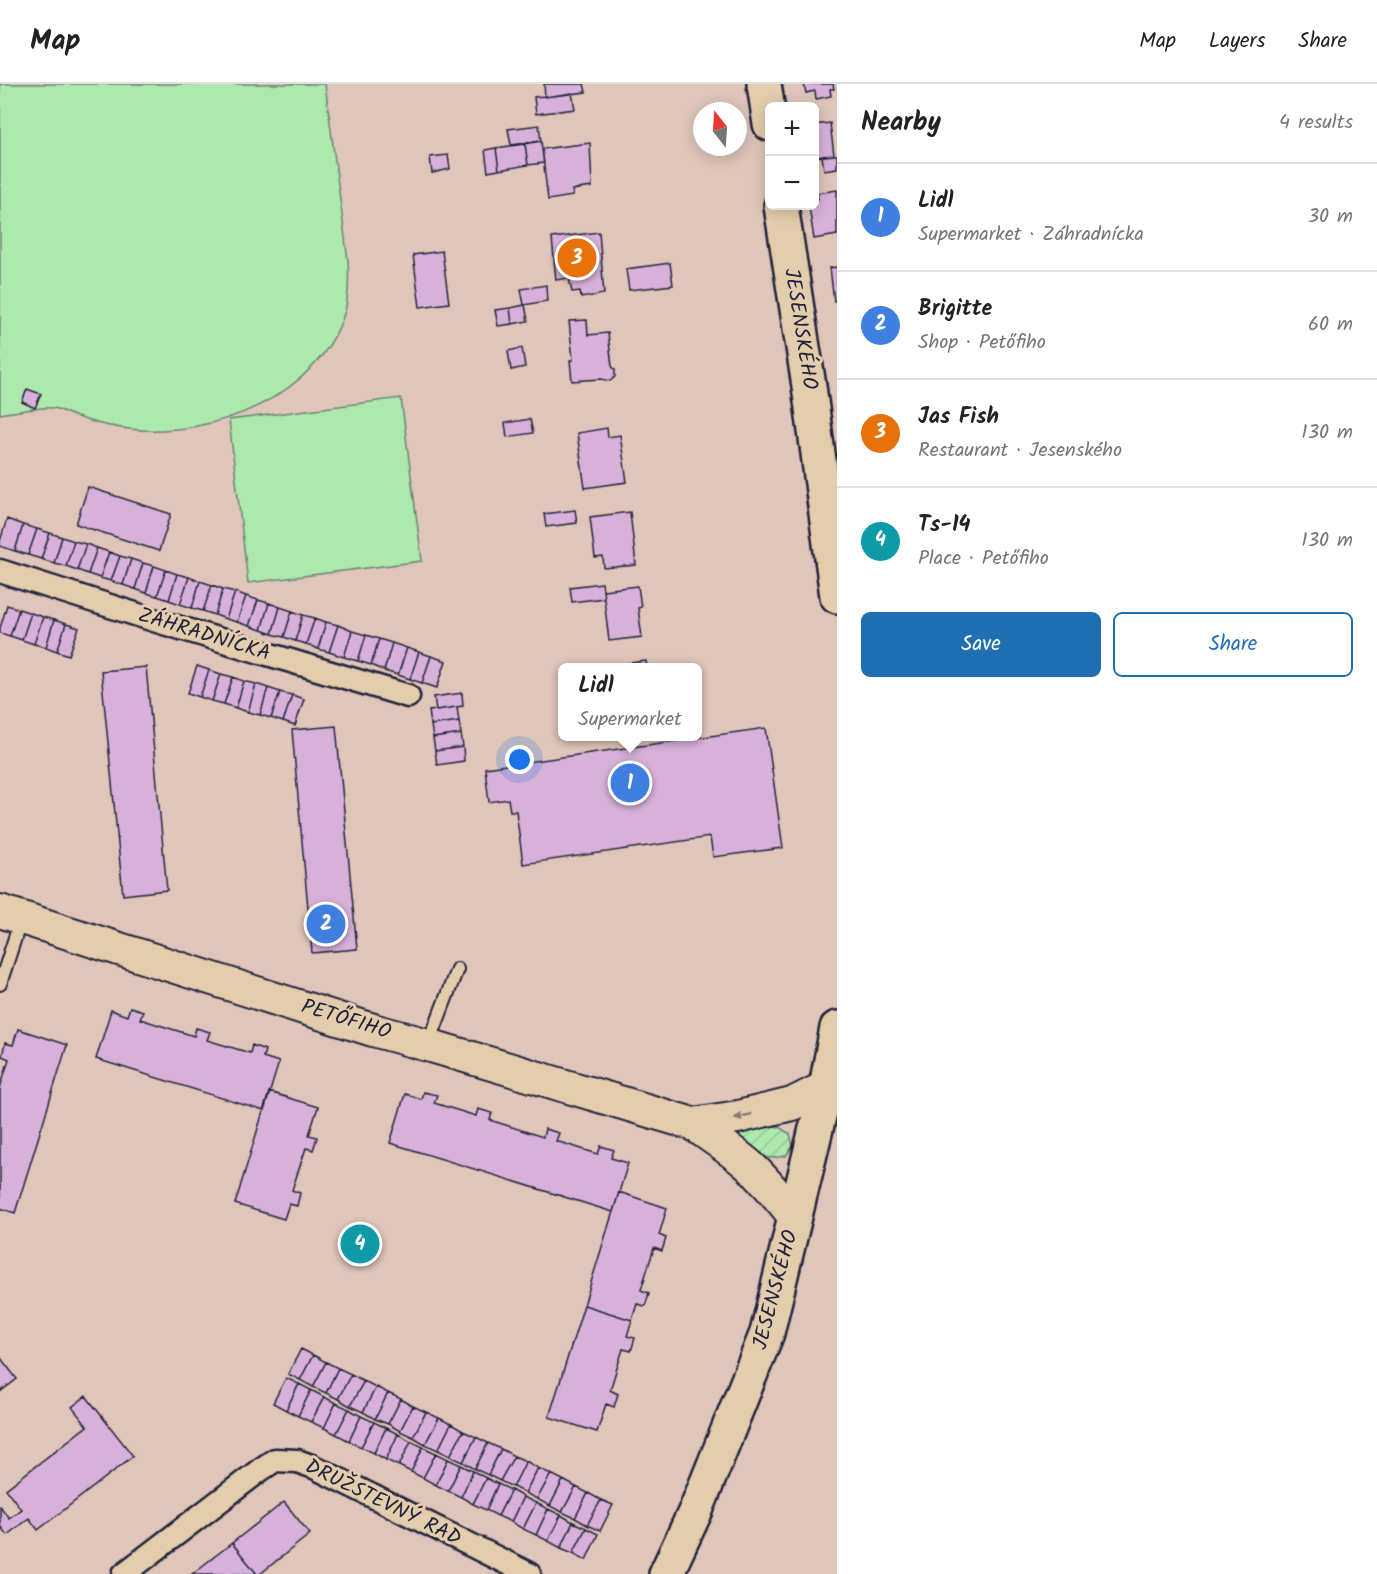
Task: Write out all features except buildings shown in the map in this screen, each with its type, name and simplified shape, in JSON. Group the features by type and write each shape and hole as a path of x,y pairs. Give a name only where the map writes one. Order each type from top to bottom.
{"main road":[{"path":"764,84 767,102"},
{"name":"JESENSKÉHO","path":"782,210 837,596"},
{"name":"JESENSKÉHO","path":"666,1574 696,1510 767,1333 826,1087 837,1028"}],"street":[{"name":"ZÁHRADNÍCKA","path":"0,571 157,621 408,696"},
{"name":"PETŐFIHO","path":"11,915 373,1030 693,1124 750,1166 795,1217"},
{"name":"PETŐFIHO","path":"693,1124 738,1117 792,1104 826,1087"},
{"name":"DRUŽSTEVNÝ RAD","path":"124,1574 275,1460 297,1461 314,1467 529,1574"}],"lane":[{"path":"0,984 11,915"},
{"path":"428,1045 457,969"}],"green space":[{"path":"0,84 325,84 348,261 348,286 345,311 332,341 312,367 287,389 258,406 227,418 194,426 161,430 129,429 92,422 50,408 0,414"},
{"path":"401,398 422,561 248,583 229,420"},
{"path":"757,1123 779,1127 790,1134 793,1146 786,1156 773,1158 751,1156 724,1127"}],"place":[{"name":"Jas Fish","path":"577,258"},
{"name":"Lidl","path":"630,783"},
{"name":"Brigitte","path":"326,924"},
{"name":"Ts-14","path":"360,1244"}]}
